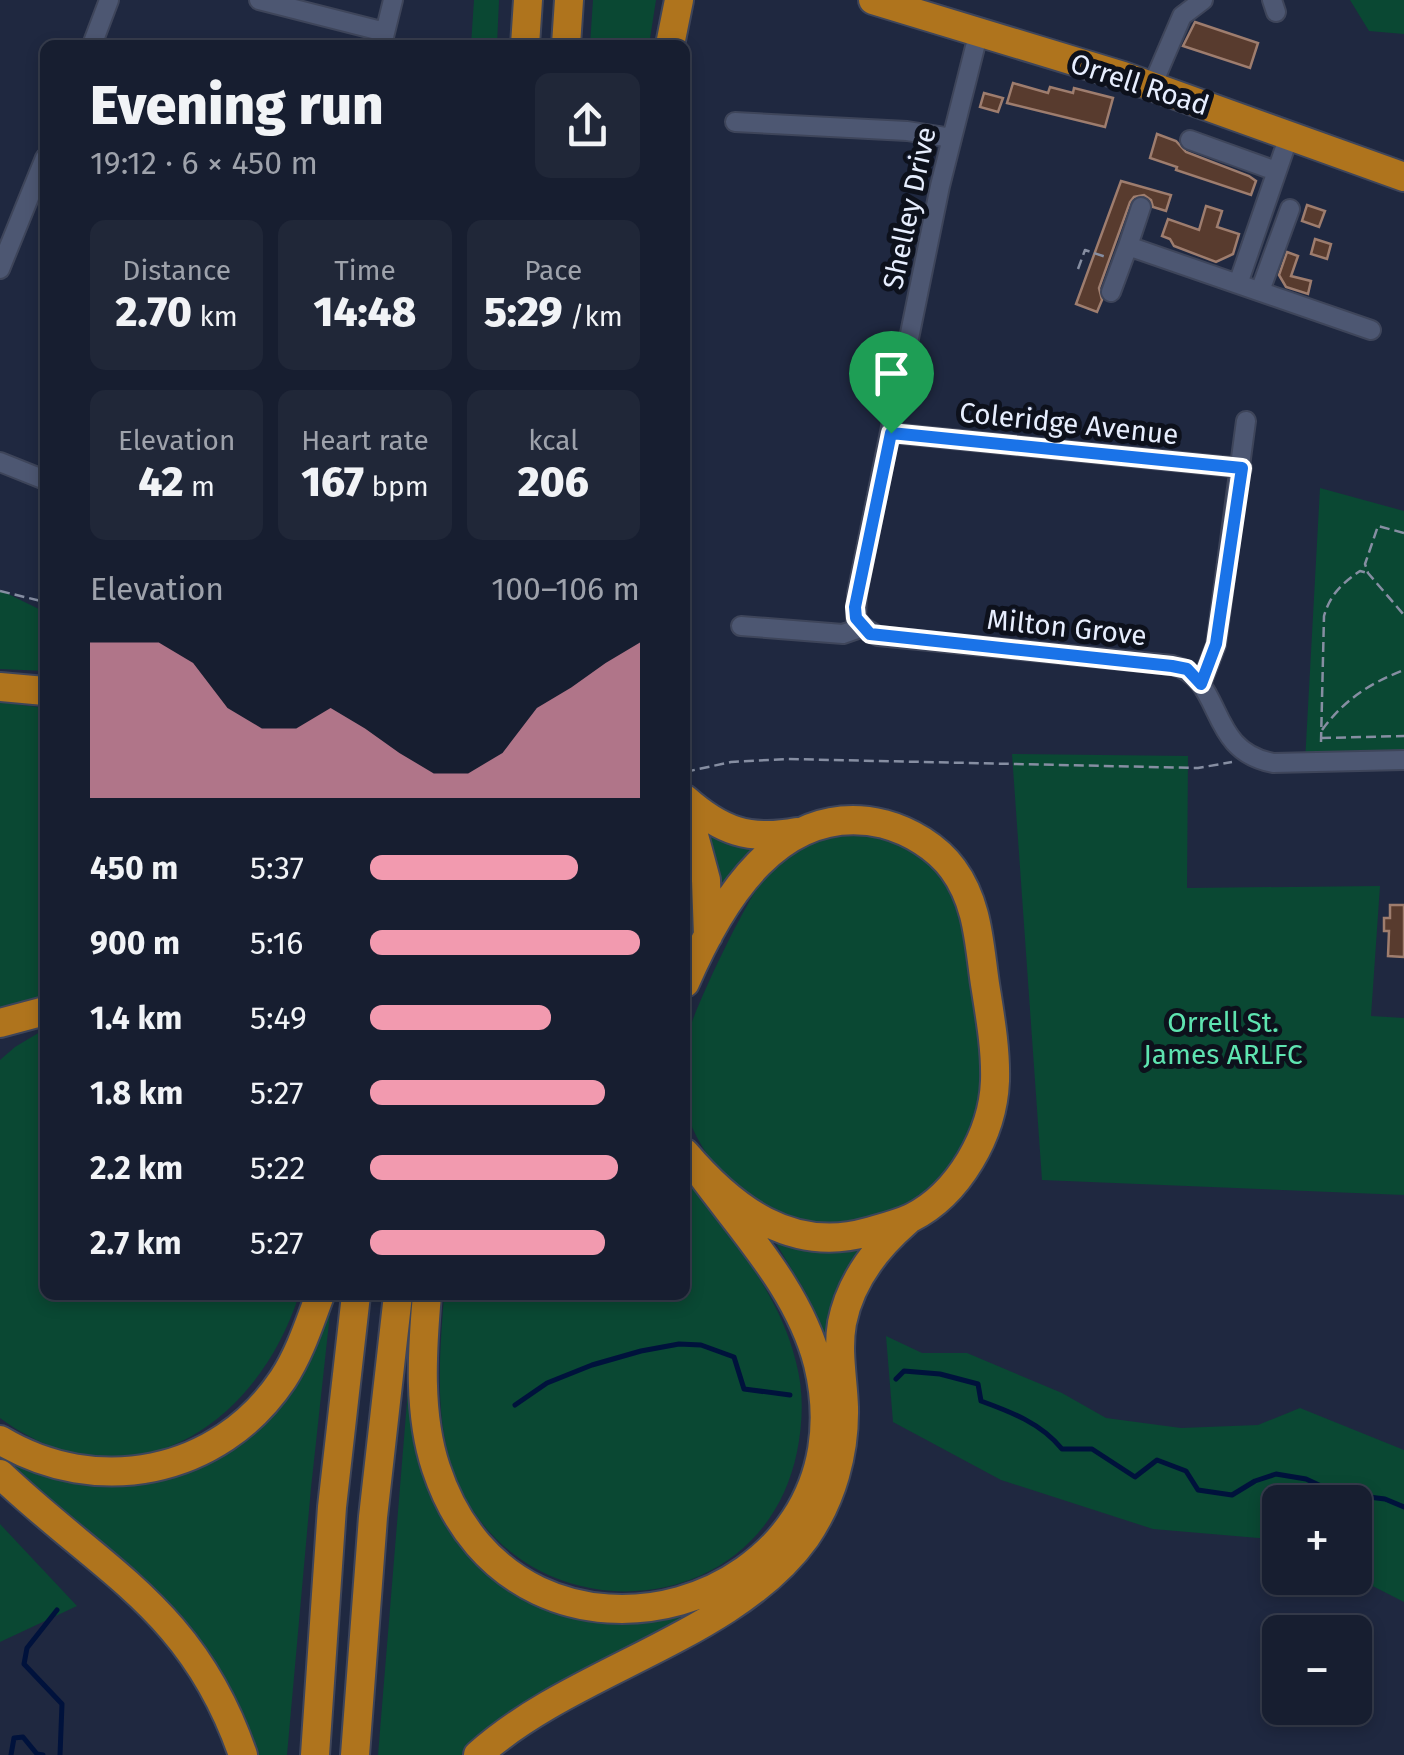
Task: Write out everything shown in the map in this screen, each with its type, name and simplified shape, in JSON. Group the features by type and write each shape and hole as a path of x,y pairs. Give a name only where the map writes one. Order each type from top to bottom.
{"highway":[{"path":"525,40 528,0"},
{"path":"566,40 568,0"},
{"path":"671,40 679,0"},
{"name":"Orrell Road","path":"873,0 1152,86 1404,176"},
{"path":"0,688 40,691"},
{"path":"478,1755 543,1706 727,1608 772,1575 791,1555 818,1516 837,1472 844,1426 840,1334 848,1305 867,1263 962,1172 980,1140 992,1102 994,1057 976,917 952,867 916,837 890,826 865,821 831,823 774,835 741,833 705,817 690,804"},
{"path":"690,819 706,880 694,962"},
{"path":"694,962 751,871 775,846 797,832"},
{"path":"0,1023 39,1014"},
{"path":"0,1042 39,1014"},
{"path":"692,1158 758,1219 802,1233 838,1237 911,1218"},
{"path":"427,1300 427,1434 445,1494 461,1524 478,1544 517,1578 542,1592 594,1608 654,1610 706,1594 754,1564 794,1518 816,1470 823,1410 817,1361 784,1285 692,1158"},
{"path":"0,1440 40,1460 83,1472 139,1470 193,1454 232,1432 266,1401 294,1362 318,1300"},
{"path":"315,1755 332,1506 355,1300"},
{"path":"355,1755 374,1517 397,1300"},
{"path":"0,1474 135,1587 174,1628 208,1676 243,1755"}],"street":[{"path":"94,40 109,0"},
{"path":"259,0 383,38 393,0"},
{"path":"1152,86 1182,16 1203,0"},
{"name":"Shelley Drive","path":"863,627 856,618 855,607 952,138 978,34"},
{"path":"735,122 907,131 952,138"},
{"path":"1238,284 1289,136"},
{"path":"1190,140 1276,171"},
{"path":"0,269 40,170"},
{"path":"1111,292 1141,206"},
{"path":"1260,291 1290,209"},
{"path":"1124,254 1238,284 1371,330"},
{"path":"1246,421 1216,644 1201,684 1223,728 1238,748 1252,758 1273,762 1404,760"},
{"name":"Coleridge Avenue","path":"891,433 1242,468"},
{"path":"0,462 40,478"},
{"name":"Milton Grove","path":"741,626 843,634 863,627 878,636 1172,666 1187,669 1201,684"}],"path":[{"path":"1078,269 1086,250 1124,254"},
{"path":"1368,574 1366,564 1378,526 1404,533"},
{"path":"1320,762 1324,616 1329,599 1360,571 1368,574 1404,615"},
{"path":"0,591 40,601"},
{"path":"1321,732 1340,708 1362,690 1404,670"},
{"path":"1321,738 1404,736"},
{"path":"690,771 788,759 1198,768 1252,758"}],"green space":[{"path":"474,0 499,0 497,40 471,40"},
{"path":"593,0 656,0 650,40 590,40"},
{"path":"1350,0 1404,0 1404,34 1369,31"},
{"path":"1320,488 1404,511 1404,760 1305,762"},
{"path":"0,590 40,610 40,671 0,669"},
{"path":"0,702 40,707 40,999 0,1011"},
{"name":"Orrell St. James ARLFC","path":"1012,754 1188,756 1187,888 1380,886 1371,1016 1404,1018 1404,1195 1042,1180"},
{"path":"702,824 762,844 716,909"},
{"path":"866,834 899,844 929,861 944,877 956,899 966,934 982,1067 980,1099 972,1130 937,1181 912,1200 884,1213 854,1221 823,1223 792,1217 760,1203 731,1182 707,1154 690,1122 690,1028 723,952 770,870 802,847 839,836"},
{"path":"690,858 697,894 690,936"},
{"path":"40,1032 40,1300 297,1300 279,1343 252,1384 219,1417 181,1442 139,1455 94,1457 48,1445 0,1418 0,1060"},
{"path":"690,1182 750,1264 788,1336 801,1396 797,1452 774,1511 736,1554 687,1581 633,1591 577,1585 526,1563 482,1524 452,1468 446,1447 440,1360 444,1300 690,1300"},
{"path":"774,1240 868,1245 831,1358 806,1293"},
{"path":"331,1300 287,1755 258,1755 211,1660 182,1622 116,1558 0,1461 0,1452 63,1479 90,1483 119,1484 208,1461"},
{"path":"886,1336 922,1353 967,1353 1062,1393 1106,1418 1181,1428 1258,1425 1300,1408 1404,1450 1404,1602 1372,1586 1372,1485 1262,1485 1262,1538 1153,1529 1001,1480 893,1422"},
{"path":"411,1353 428,1482 457,1541 480,1566 537,1603 601,1621 655,1620 715,1600 544,1693 461,1755 378,1755"},
{"path":"0,1524 77,1606 0,1642"}],"building":[{"path":"1195,22 1258,43 1250,68 1183,46"},
{"path":"1013,83 1048,93 1050,87 1073,93 1074,88 1113,98 1105,127 1007,103"},
{"path":"984,93 1003,98 998,112 980,107"},
{"path":"1157,134 1176,141 1186,152 1249,176 1256,181 1251,195 1150,158"},
{"path":"1121,181 1171,195 1166,211 1153,207 1144,195 1130,202 1099,288 1102,300 1097,312 1076,304"},
{"path":"1307,205 1325,211 1319,227 1302,221"},
{"path":"1206,206 1222,211 1217,227 1239,234 1233,254 1216,262 1174,246 1162,236 1168,219 1199,230"},
{"path":"1315,239 1331,244 1327,259 1311,254"},
{"path":"1287,252 1298,256 1291,276 1311,281 1308,294 1286,287 1279,275"},
{"path":"1390,905 1404,905 1404,957 1388,956 1389,931 1384,931 1384,918 1390,918"}],"waterway":[{"path":"515,1405 547,1383 592,1365 679,1344 701,1345 734,1357 744,1389 790,1395"},
{"path":"896,1379 904,1371 940,1374 978,1384 981,1401 1035,1425 1062,1449 1092,1449 1135,1477 1157,1460 1186,1471 1198,1490 1232,1495 1276,1474 1306,1479 1336,1493 1385,1499 1404,1507"},
{"path":"57,1610 27,1648 24,1664 62,1704 60,1755"},
{"path":"11,1755 14,1738 23,1737 37,1754 43,1755"}],"route":[{"path":"891,433 1242,468 1216,644 1201,684 1187,669 1172,666 870,634 856,618 855,607 891,433"}]}
